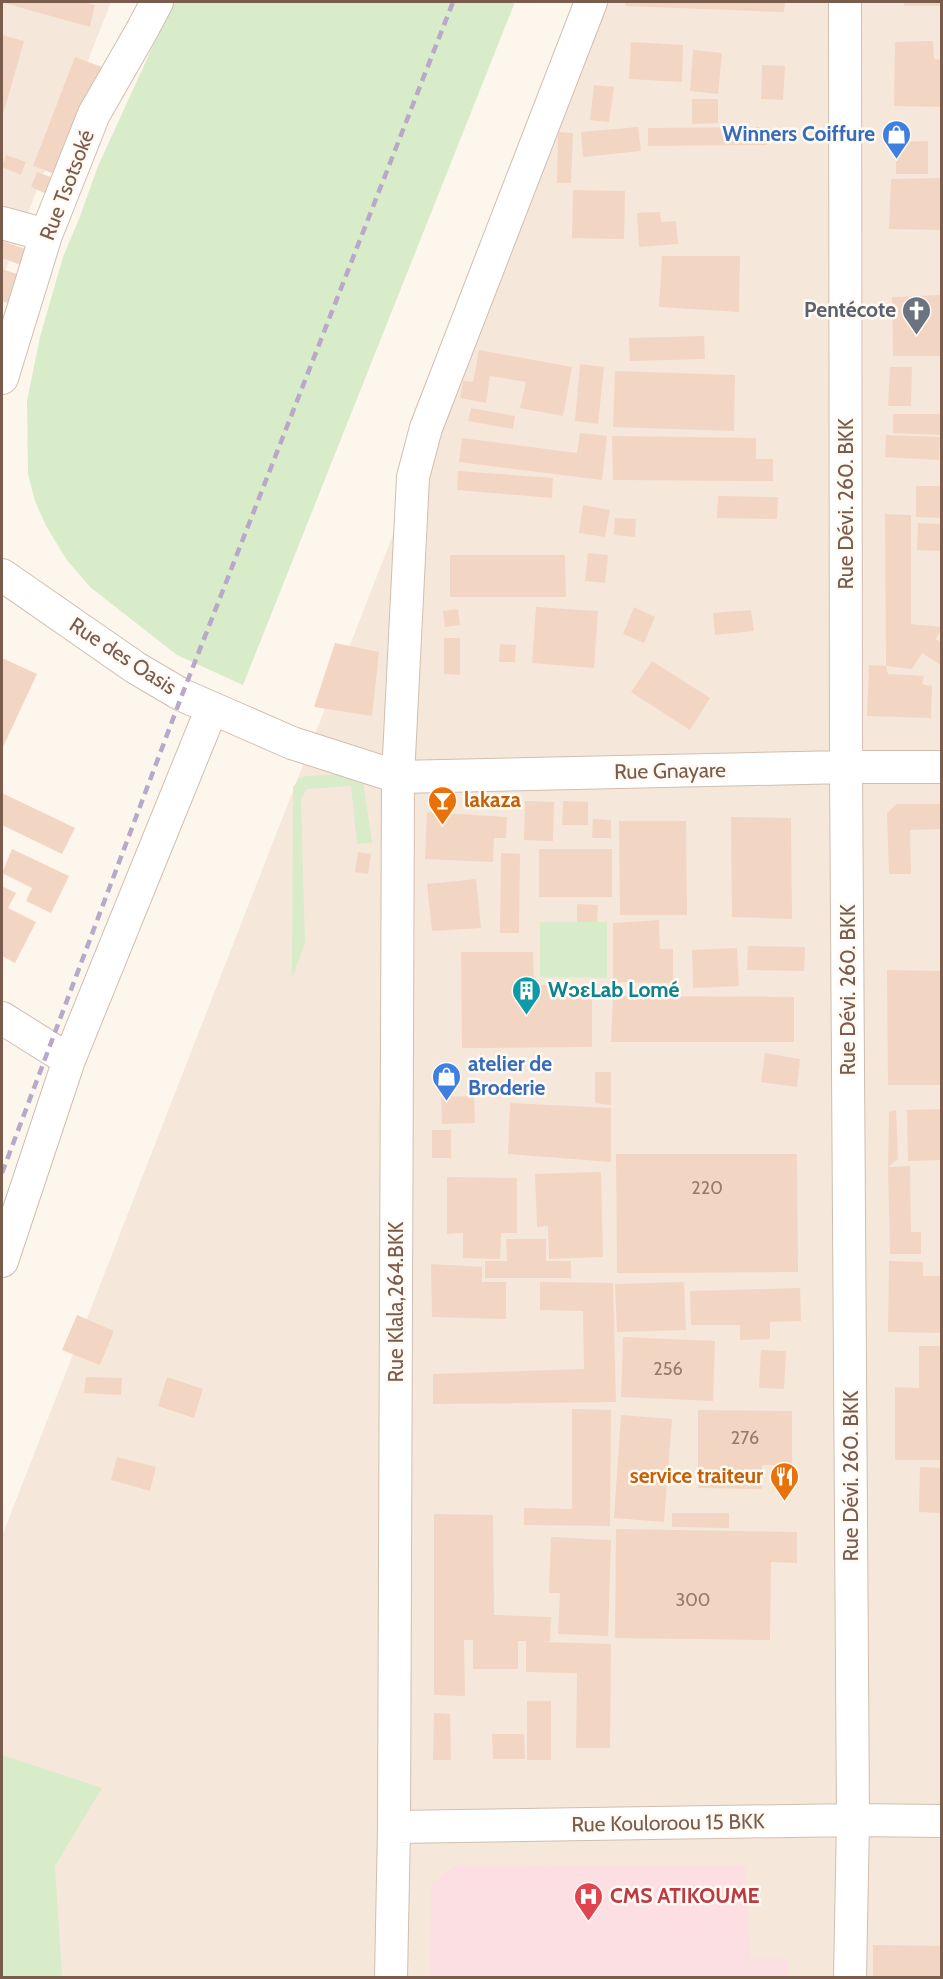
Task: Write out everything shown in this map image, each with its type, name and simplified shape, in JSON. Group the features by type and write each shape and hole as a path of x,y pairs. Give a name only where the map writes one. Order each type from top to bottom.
{"street":[{"name":"Rue Tsotsoké","path":"2,378 46,235 94,114 157,2"},
{"name":"Rue Klala,264.BKK","path":"391,1977 394,1827 398,777 413,477 426,428 591,2"},
{"name":"Rue Dévi. 260. BKK","path":"845,2 846,767 853,1820 850,1977"},
{"path":"2,222 46,235"},
{"name":"Rue des Oasis","path":"2,575 136,668 182,695 292,743"},
{"path":"2,1261 69,1060 212,708"},
{"name":"Rue Gnayare","path":"292,743 398,777 942,767"},
{"path":"2,1018 69,1060"},
{"name":"Rue Kouloroou 15 BKK","path":"394,1827 853,1820 942,1821"}],"shaded area":[{"path":"2,2 111,2 2,279"},
{"path":"601,2 941,2 941,1977 2,1977 2,1536"},
{"name":"CMS ATIKOUME","path":"455,1865 745,1866 750,1959 788,1959 788,1977 430,1977 431,1884"}],"green space":[{"path":"173,2 515,2 243,685 177,655 90,587 67,560 46,526 35,501 28,474 27,401 40,337 63,257 98,166"},
{"path":"362,773 372,843 357,844 351,786 307,789 301,799 305,944 292,978 293,787 299,779 305,776"},
{"path":"540,922 607,922 607,978 540,977"},
{"path":"2,1755 102,1788 55,1866 62,1977 2,1977"}],"building":[{"path":"2,2 83,2 95,5 90,27 4,3 2,10"},
{"path":"626,2 785,2 784,12 625,6"},
{"path":"904,2 942,2 942,6 904,6"},
{"path":"2,35 24,41 2,118"},
{"path":"933,41 934,59 942,60 942,107 894,106 895,42"},
{"path":"631,42 683,45 682,82 629,79"},
{"path":"693,50 722,53 718,94 690,91"},
{"path":"75,57 102,67 60,176 33,166"},
{"path":"762,65 785,66 783,100 761,99"},
{"path":"594,85 614,87 609,122 590,120"},
{"path":"692,99 718,99 718,123 692,124"},
{"path":"638,127 641,151 583,157 581,132"},
{"path":"767,127 767,145 648,146 648,128"},
{"path":"558,132 573,133 571,183 557,183"},
{"path":"928,141 928,174 896,174 896,142"},
{"path":"6,155 26,162 21,175 2,167"},
{"path":"37,172 56,179 49,195 31,187"},
{"path":"942,178 942,230 889,229 891,179"},
{"path":"573,190 625,191 624,239 572,238"},
{"path":"660,212 661,222 676,221 678,244 639,247 637,213"},
{"path":"2,241 34,252 29,268 2,258"},
{"path":"662,256 740,256 739,312 659,307"},
{"path":"2,269 26,277 16,306 2,301"},
{"path":"942,295 942,356 893,356 892,297"},
{"path":"704,336 705,359 630,361 629,338"},
{"path":"479,350 572,367 563,416 520,408 526,382 490,376 486,403 460,398 463,381 473,382"},
{"path":"580,364 604,367 598,424 575,421"},
{"path":"890,367 912,367 911,406 888,406"},
{"path":"615,371 735,375 734,431 613,427"},
{"path":"471,408 515,416 513,429 468,421"},
{"path":"893,414 942,414 942,435 893,433"},
{"path":"580,433 607,436 602,480 459,462 462,438 577,453"},
{"path":"886,435 940,437 939,460 885,457"},
{"path":"612,436 756,438 756,459 773,459 773,481 613,480"},
{"path":"458,471 553,478 552,498 457,490"},
{"path":"916,486 942,486 942,518 916,517"},
{"path":"718,496 778,497 777,519 717,518"},
{"path":"583,505 610,510 605,537 579,533"},
{"path":"885,514 911,515 911,624 942,627 936,639 942,643 942,666 922,653 912,669 886,666"},
{"path":"615,518 636,519 635,537 614,535"},
{"path":"918,523 942,524 942,551 917,550"},
{"path":"588,553 608,555 605,583 585,581"},
{"path":"450,555 565,555 566,597 450,597"},
{"path":"536,607 598,611 594,668 532,663"},
{"path":"634,607 655,617 644,643 623,634"},
{"path":"458,609 460,625 445,627 443,611"},
{"path":"751,610 754,631 715,635 713,613"},
{"path":"444,638 460,638 460,675 444,674"},
{"path":"335,643 379,652 372,716 314,707"},
{"path":"500,644 516,645 515,662 499,662"},
{"path":"2,658 37,674 2,749"},
{"path":"652,661 710,698 690,730 631,692"},
{"path":"869,665 886,666 888,674 924,676 922,684 932,686 931,718 867,716"},
{"path":"2,793 75,828 62,854 2,825"},
{"path":"525,801 554,802 553,841 524,840"},
{"path":"563,801 588,802 588,825 562,825"},
{"path":"897,804 942,804 942,829 910,830 911,874 889,874 887,813"},
{"path":"427,812 507,817 506,838 494,838 493,862 425,859"},
{"path":"731,817 791,818 792,919 732,917"},
{"path":"593,819 611,820 611,838 592,838"},
{"path":"619,821 686,821 687,915 620,915"},
{"path":"12,849 69,876 51,913 26,901 32,888 2,873"},
{"path":"539,849 612,849 612,897 539,897"},
{"path":"358,852 371,854 368,874 355,872"},
{"path":"501,853 520,854 519,933 500,933"},
{"path":"476,879 481,928 432,931 427,884"},
{"path":"2,886 16,893 8,908 36,922 15,963 2,956"},
{"path":"577,904 598,905 597,922 577,922"},
{"path":"659,920 660,949 673,949 673,983 613,982 613,923"},
{"path":"748,946 805,947 804,971 747,970"},
{"path":"737,948 739,986 693,988 692,950"},
{"name":"WɔɛLab Lomé","path":"461,952 533,952 534,985 592,985 592,1047 462,1048"},
{"path":"887,970 942,971 942,1085 888,1085"},
{"path":"613,996 794,997 794,1042 611,1042"},
{"path":"765,1053 800,1059 797,1087 761,1082"},
{"path":"595,1072 611,1072 611,1105 595,1103"},
{"path":"474,1096 475,1123 442,1124 441,1097"},
{"path":"510,1103 611,1108 611,1162 508,1154"},
{"path":"942,1109 942,1160 908,1161 907,1110"},
{"path":"896,1110 898,1159 888,1167 889,1112"},
{"path":"432,1130 451,1130 451,1158 432,1158"},
{"path":"616,1154 797,1154 798,1272 617,1273"},
{"path":"910,1166 911,1232 921,1232 921,1254 890,1254 888,1167"},
{"path":"601,1172 603,1257 549,1259 548,1226 537,1227 535,1174"},
{"path":"447,1177 517,1178 517,1233 501,1233 500,1259 463,1258 463,1233 447,1234"},
{"path":"506,1239 546,1239 546,1261 571,1261 571,1278 485,1278 485,1261 507,1261"},
{"path":"889,1261 923,1262 923,1276 942,1276 942,1333 888,1332"},
{"path":"431,1264 482,1267 482,1282 506,1282 506,1319 432,1317"},
{"path":"540,1282 613,1283 616,1402 433,1404 433,1374 584,1369 583,1311 540,1310"},
{"path":"684,1282 686,1330 617,1332 615,1284"},
{"path":"800,1288 801,1321 770,1322 770,1339 740,1340 740,1325 691,1325 690,1291"},
{"path":"77,1315 114,1331 100,1365 62,1350"},
{"path":"623,1337 715,1341 713,1401 621,1397"},
{"path":"919,1346 942,1346 942,1460 895,1460 895,1387 919,1388"},
{"path":"761,1350 786,1351 784,1389 759,1388"},
{"path":"86,1377 122,1378 121,1395 84,1393"},
{"path":"167,1377 203,1389 194,1418 158,1406"},
{"path":"572,1409 611,1410 610,1526 524,1525 524,1508 572,1509"},
{"path":"698,1410 792,1411 792,1465 762,1465 762,1489 698,1488"},
{"path":"621,1415 672,1419 664,1522 614,1518"},
{"path":"117,1457 156,1467 150,1491 111,1480"},
{"path":"920,1467 942,1468 942,1513 919,1512"},
{"path":"672,1513 729,1513 729,1528 672,1527"},
{"path":"434,1514 493,1515 494,1615 551,1617 550,1641 543,1642 611,1644 610,1748 576,1748 577,1673 526,1672 526,1641 518,1641 518,1669 473,1669 473,1640 464,1640 465,1696 434,1695"},
{"path":"616,1529 797,1532 797,1563 771,1562 770,1640 615,1638"},
{"path":"551,1537 611,1540 608,1636 558,1634 560,1593 549,1593"},
{"path":"527,1701 551,1701 551,1760 527,1760"},
{"path":"434,1713 450,1714 451,1760 433,1760"},
{"path":"492,1734 524,1734 525,1759 493,1759"},
{"path":"873,1945 942,1946 942,1978 873,1978"}],"railway":[{"path":"2,1173 182,695 453,2"}],"place":[{"name":"Winners Coiffure","path":"896,160"},
{"name":"Pentécote","path":"917,336"},
{"name":"lakaza","path":"443,826"},
{"name":"WɔɛLab Lomé","path":"527,1016"},
{"name":"atelier de Broderie","path":"447,1102"},
{"name":"service traiteur","path":"784,1502"},
{"name":"CMS ATIKOUME","path":"589,1922"}]}
